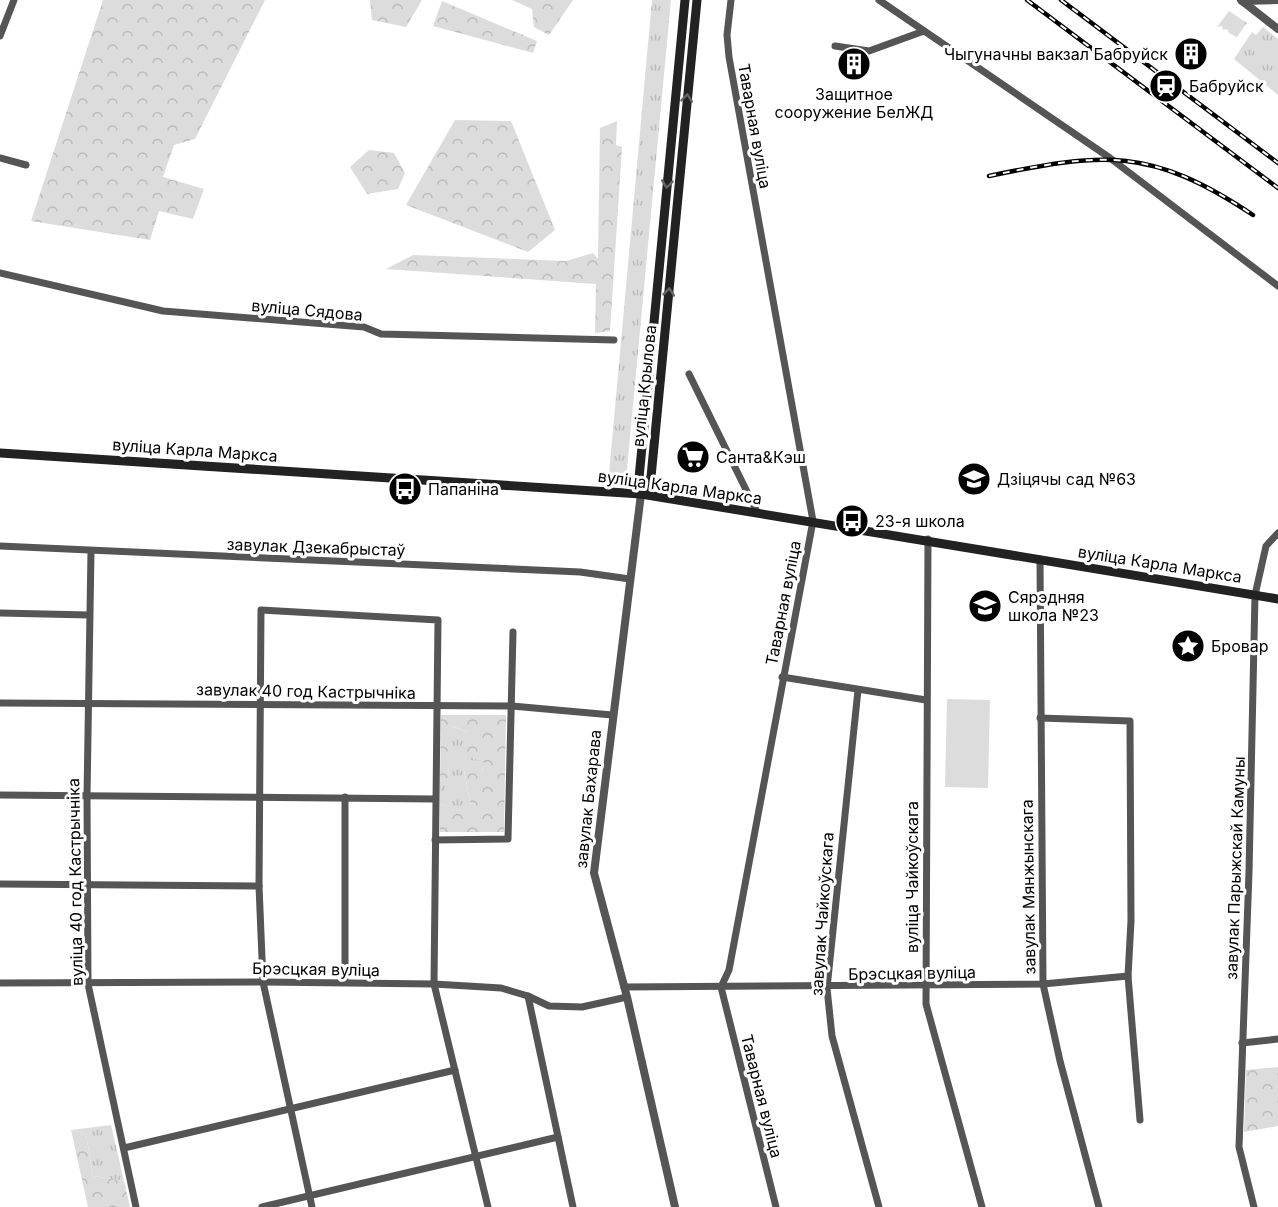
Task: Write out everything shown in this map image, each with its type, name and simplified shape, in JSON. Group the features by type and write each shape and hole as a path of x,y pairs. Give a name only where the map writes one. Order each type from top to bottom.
{"main road":[{"name":"вуліца Крылова","path":"641,494 639,478 686,0"},
{"name":"вуліца Крылова","path":"641,494 651,477 697,0"},
{"name":"вуліца Карла Маркса","path":"0,453 641,494 928,539 1278,598"}],"street":[{"path":"0,36 14,0"},
{"name":"Таварная вуліца","path":"730,0 727,35 729,57 813,521 729,970 721,987 776,1207"},
{"path":"879,0 1120,166 1278,286"},
{"path":"1241,0 1278,0"},
{"path":"1241,0 1278,29"},
{"path":"835,46 869,51 924,31"},
{"path":"0,158 26,165"},
{"name":"вуліца Сядова","path":"0,273 163,311 364,327 381,334 614,340"},
{"path":"690,374 757,512"},
{"name":"завулак Бахарава","path":"641,494 594,873 627,997 675,1207"},
{"name":"завулак Парыжскай Камуны","path":"1254,1207 1239,1147 1249,872 1255,595 1266,546 1278,533"},
{"name":"вуліца Чайкоўскага","path":"928,539 926,1004 982,1207"},
{"name":"завулак Дзекабрыстаў","path":"0,546 580,572 630,579"},
{"name":"вуліца 40 год Кастрычніка","path":"91,551 87,796 88,984 136,1207"},
{"name":"завулак Мянжынскага","path":"1040,559 1043,984 1060,1061 1099,1207"},
{"path":"312,1207 263,982 259,886 261,610 438,620 434,984 488,1207"},
{"path":"0,614 89,615"},
{"path":"435,840 508,839 513,632"},
{"path":"782,677 926,700"},
{"name":"завулак Чайкоўскага","path":"858,690 827,988 832,1036 879,1207"},
{"name":"завулак 40 год Кастрычніка","path":"0,703 512,706 612,715"},
{"path":"1040,718 1130,721 1131,921 1128,976 1140,1120"},
{"path":"0,795 435,799"},
{"path":"345,797 345,982"},
{"path":"0,884 259,886"},
{"name":"Брэсцкая вуліца","path":"624,987 926,987 1043,984 1128,976"},
{"name":"Брэсцкая вуліца","path":"0,983 434,984 501,988 528,996 549,1006 582,1007 627,997"},
{"path":"528,996 573,1207"},
{"path":"1242,1043 1278,1039"},
{"path":"124,1148 455,1070"},
{"path":"262,1207 558,1137"}],"green space":[{"path":"103,0 265,0 195,139 174,145 163,177 204,189 193,219 159,211 150,240 31,221"},
{"path":"370,0 422,0 406,27 372,20"},
{"path":"512,0 573,0 549,35 534,27 532,9"},
{"path":"652,0 671,0 627,469 622,483 608,485"},
{"path":"442,1 537,41 533,53 433,26"},
{"path":"1229,11 1247,23 1237,37 1229,33 1227,29 1223,30 1222,26 1217,27"},
{"path":"1263,27 1278,39 1278,95 1234,59 1252,32 1256,35"},
{"path":"455,120 511,121 555,230 528,252 406,205"},
{"path":"617,121 616,145 622,147 610,331 595,333 596,284 386,269 413,255 566,261 593,253 598,259 600,128"},
{"path":"369,150 394,153 405,173 398,189 367,194 350,167"},
{"path":"947,699 990,700 988,788 945,787"},
{"path":"441,715 506,715 504,832 440,832 440,804 462,811 471,806 464,770 482,771 484,762 463,755 468,732 452,726 448,778 440,781"},
{"path":"451,726 468,732 484,762 482,771 464,771 471,806 463,812 440,804 440,781 448,778"},
{"path":"1278,1067 1278,1126 1244,1132 1246,1070"},
{"path":"111,1125 124,1181 93,1176 86,1134 71,1130"},
{"path":"71,1130 86,1134 93,1176 124,1181 130,1207 88,1207"}],"railway":[{"path":"1027,0 1278,188"},
{"path":"1061,0 1278,163"},
{"path":"989,176 1064,162 1126,161 1155,166 1185,177 1253,215"}],"place":[{"name":"Чыгуначны вакзал Бабруйск","path":"1191,54"},
{"name":"Защитное сооружение БелЖД","path":"854,64"},
{"name":"Бабруйск","path":"1166,86"},
{"name":"Санта&Кэш","path":"693,457"},
{"name":"Дзіцячы сад №63","path":"974,479"},
{"name":"Папаніна","path":"405,489"},
{"name":"23-я школа","path":"852,521"},
{"name":"Сярэдняя школа №23","path":"985,606"},
{"name":"Бровар","path":"1188,646"}]}
